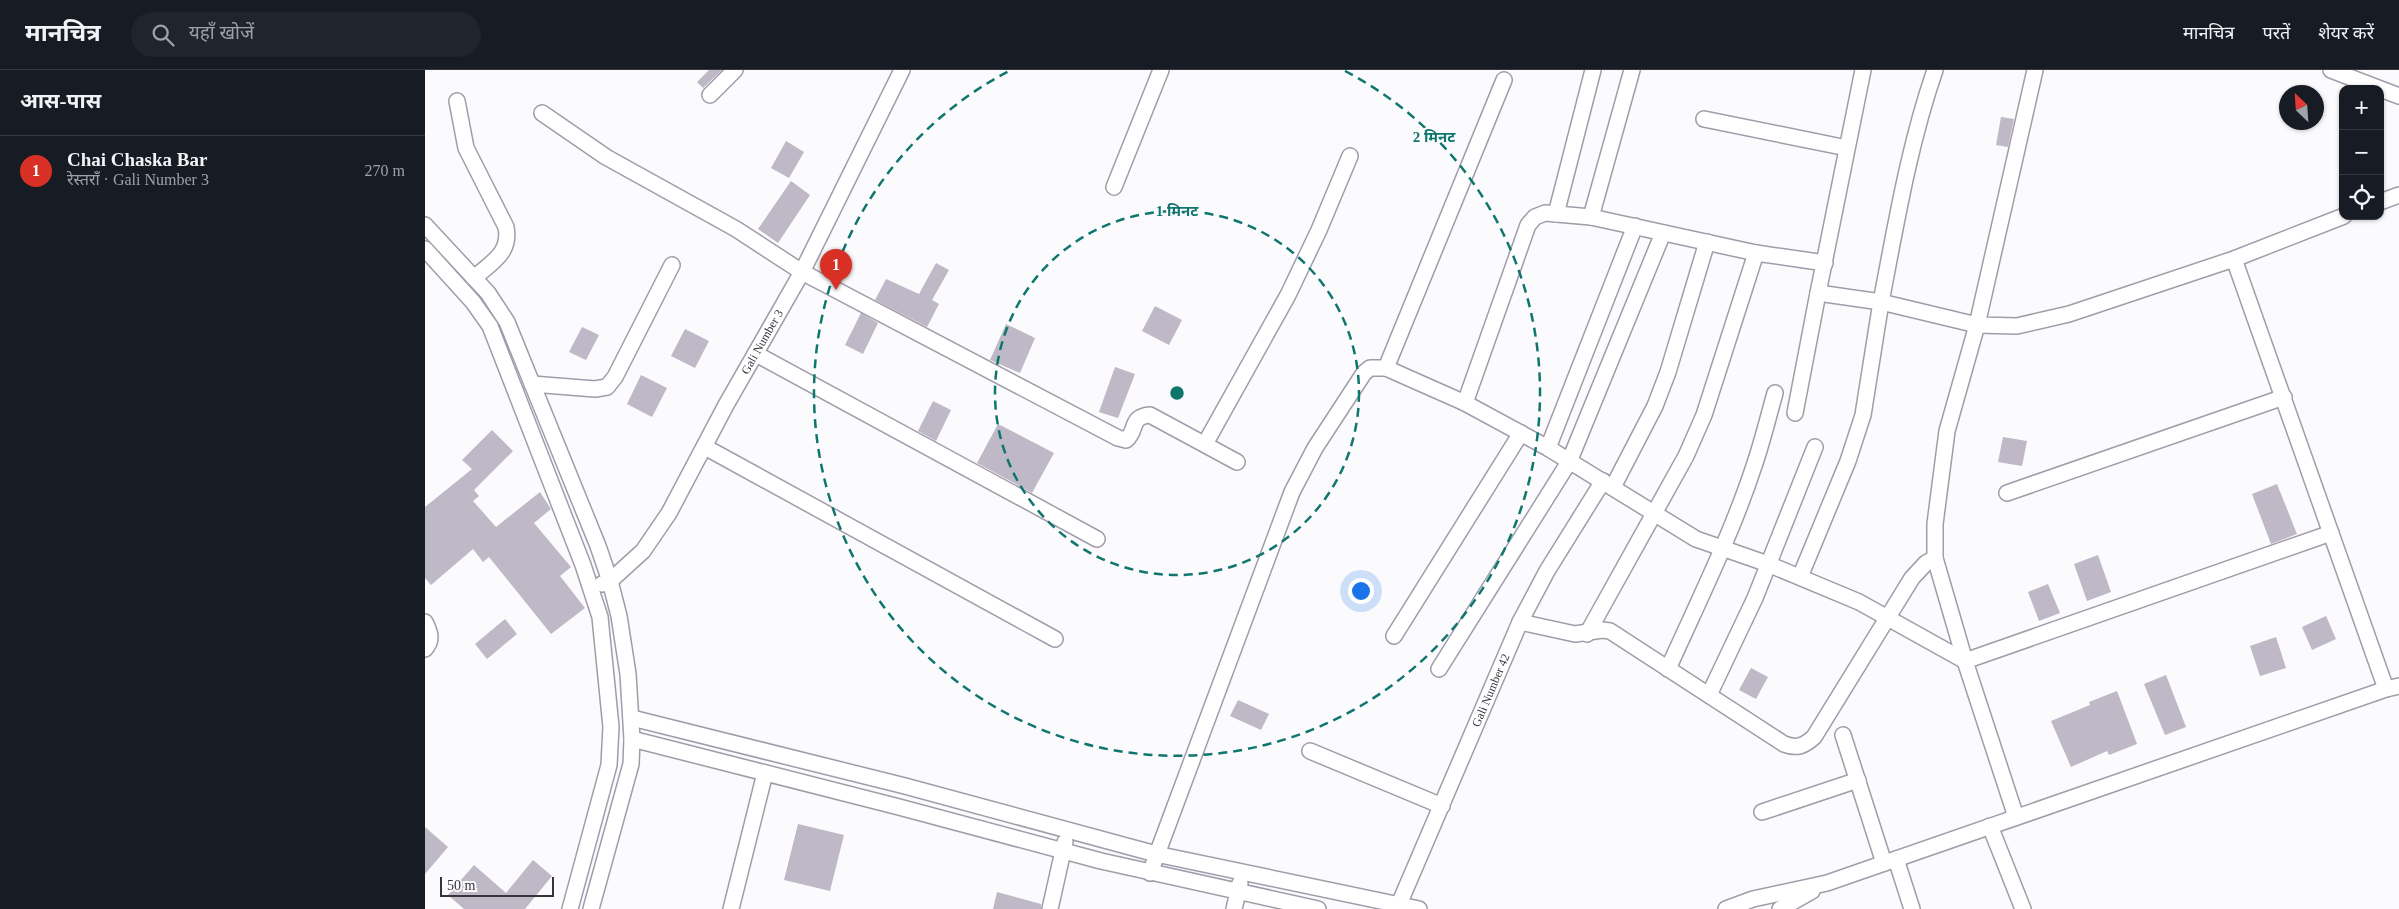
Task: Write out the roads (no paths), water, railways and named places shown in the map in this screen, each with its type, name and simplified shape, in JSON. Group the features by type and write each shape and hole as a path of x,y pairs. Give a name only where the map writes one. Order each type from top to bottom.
{"street":[{"path":"711,95 735,70"},
{"name":"Gali Number 3","path":"591,587 610,581 643,551 669,513 801,272 902,70"},
{"path":"1114,187 1161,70"},
{"path":"1556,214 1593,70"},
{"path":"1591,217 1632,70"},
{"path":"1795,413 1863,70"},
{"path":"1800,577 1845,469 1863,415 1881,302 1909,163 1923,104 1935,70"},
{"path":"2015,816 1965,661 1935,558 1935,524 1947,431 1977,325 2035,70"},
{"path":"2339,71 2399,96"},
{"path":"1386,368 1504,80"},
{"path":"457,101 466,148 506,227 508,241 503,252 474,278"},
{"path":"542,112 563,125 605,158 736,229 801,272 1118,438 1126,440 1130,437 1136,421 1142,416 1150,415 1237,462"},
{"path":"1704,119 1847,148"},
{"path":"1205,444 1288,295 1319,230 1350,156"},
{"path":"2384,201 2399,195"},
{"path":"1465,403 1528,225 1535,217 1545,213 1591,217 1756,253 1825,262"},
{"path":"1818,292 1881,302 1977,325 2017,326 2069,314 2235,259 2339,218"},
{"path":"425,225 488,293 507,322 610,581 619,616 632,718 631,764 591,909"},
{"path":"1548,448 1635,226"},
{"path":"1439,669 1569,462 1663,233"},
{"name":"Gali Number 42","path":"1398,906 1520,622 1547,571 1608,484 1655,406 1668,372 1707,242"},
{"path":"425,249 473,302 490,326 591,587 600,617 609,690 611,727 609,765 570,909"},
{"path":"1587,634 1686,456 1705,415 1756,253"},
{"path":"1725,909 1753,899 1827,883 2015,816 2393,688 2331,533 2235,259"},
{"path":"531,384 595,389 607,387 615,377 672,265"},
{"path":"756,354 1097,539"},
{"path":"1150,873 1293,492 1315,448 1364,372 1370,368 1386,368 1465,403 1548,448 1696,539 1768,564 1859,602 1965,661 2331,533"},
{"path":"1668,669 1722,549 1755,466 1775,393"},
{"path":"2007,493 2284,397"},
{"path":"1394,636 1521,433"},
{"path":"705,447 1055,639"},
{"path":"1709,695 1740,632 1815,447"},
{"path":"1520,622 1575,634 1587,634 1602,630 1610,631 1784,744 1794,748 1805,745 1814,737 1919,569 1935,558"},
{"path":"425,622 431,634 429,644 425,649"},
{"path":"632,718 1156,854 1419,909"},
{"path":"1843,735 1858,780 1890,861 1912,909"},
{"path":"632,740 1150,873 1318,909"},
{"path":"1310,751 1442,806"},
{"path":"731,909 765,773"},
{"path":"1762,812 1858,780"},
{"path":"1990,826 2023,909"},
{"path":"1049,909 1069,830"},
{"path":"1234,909 1243,872"},
{"path":"1780,909 1827,883"}],"place":[{"name":"Chai Chaska Bar","path":"836,290"}]}
